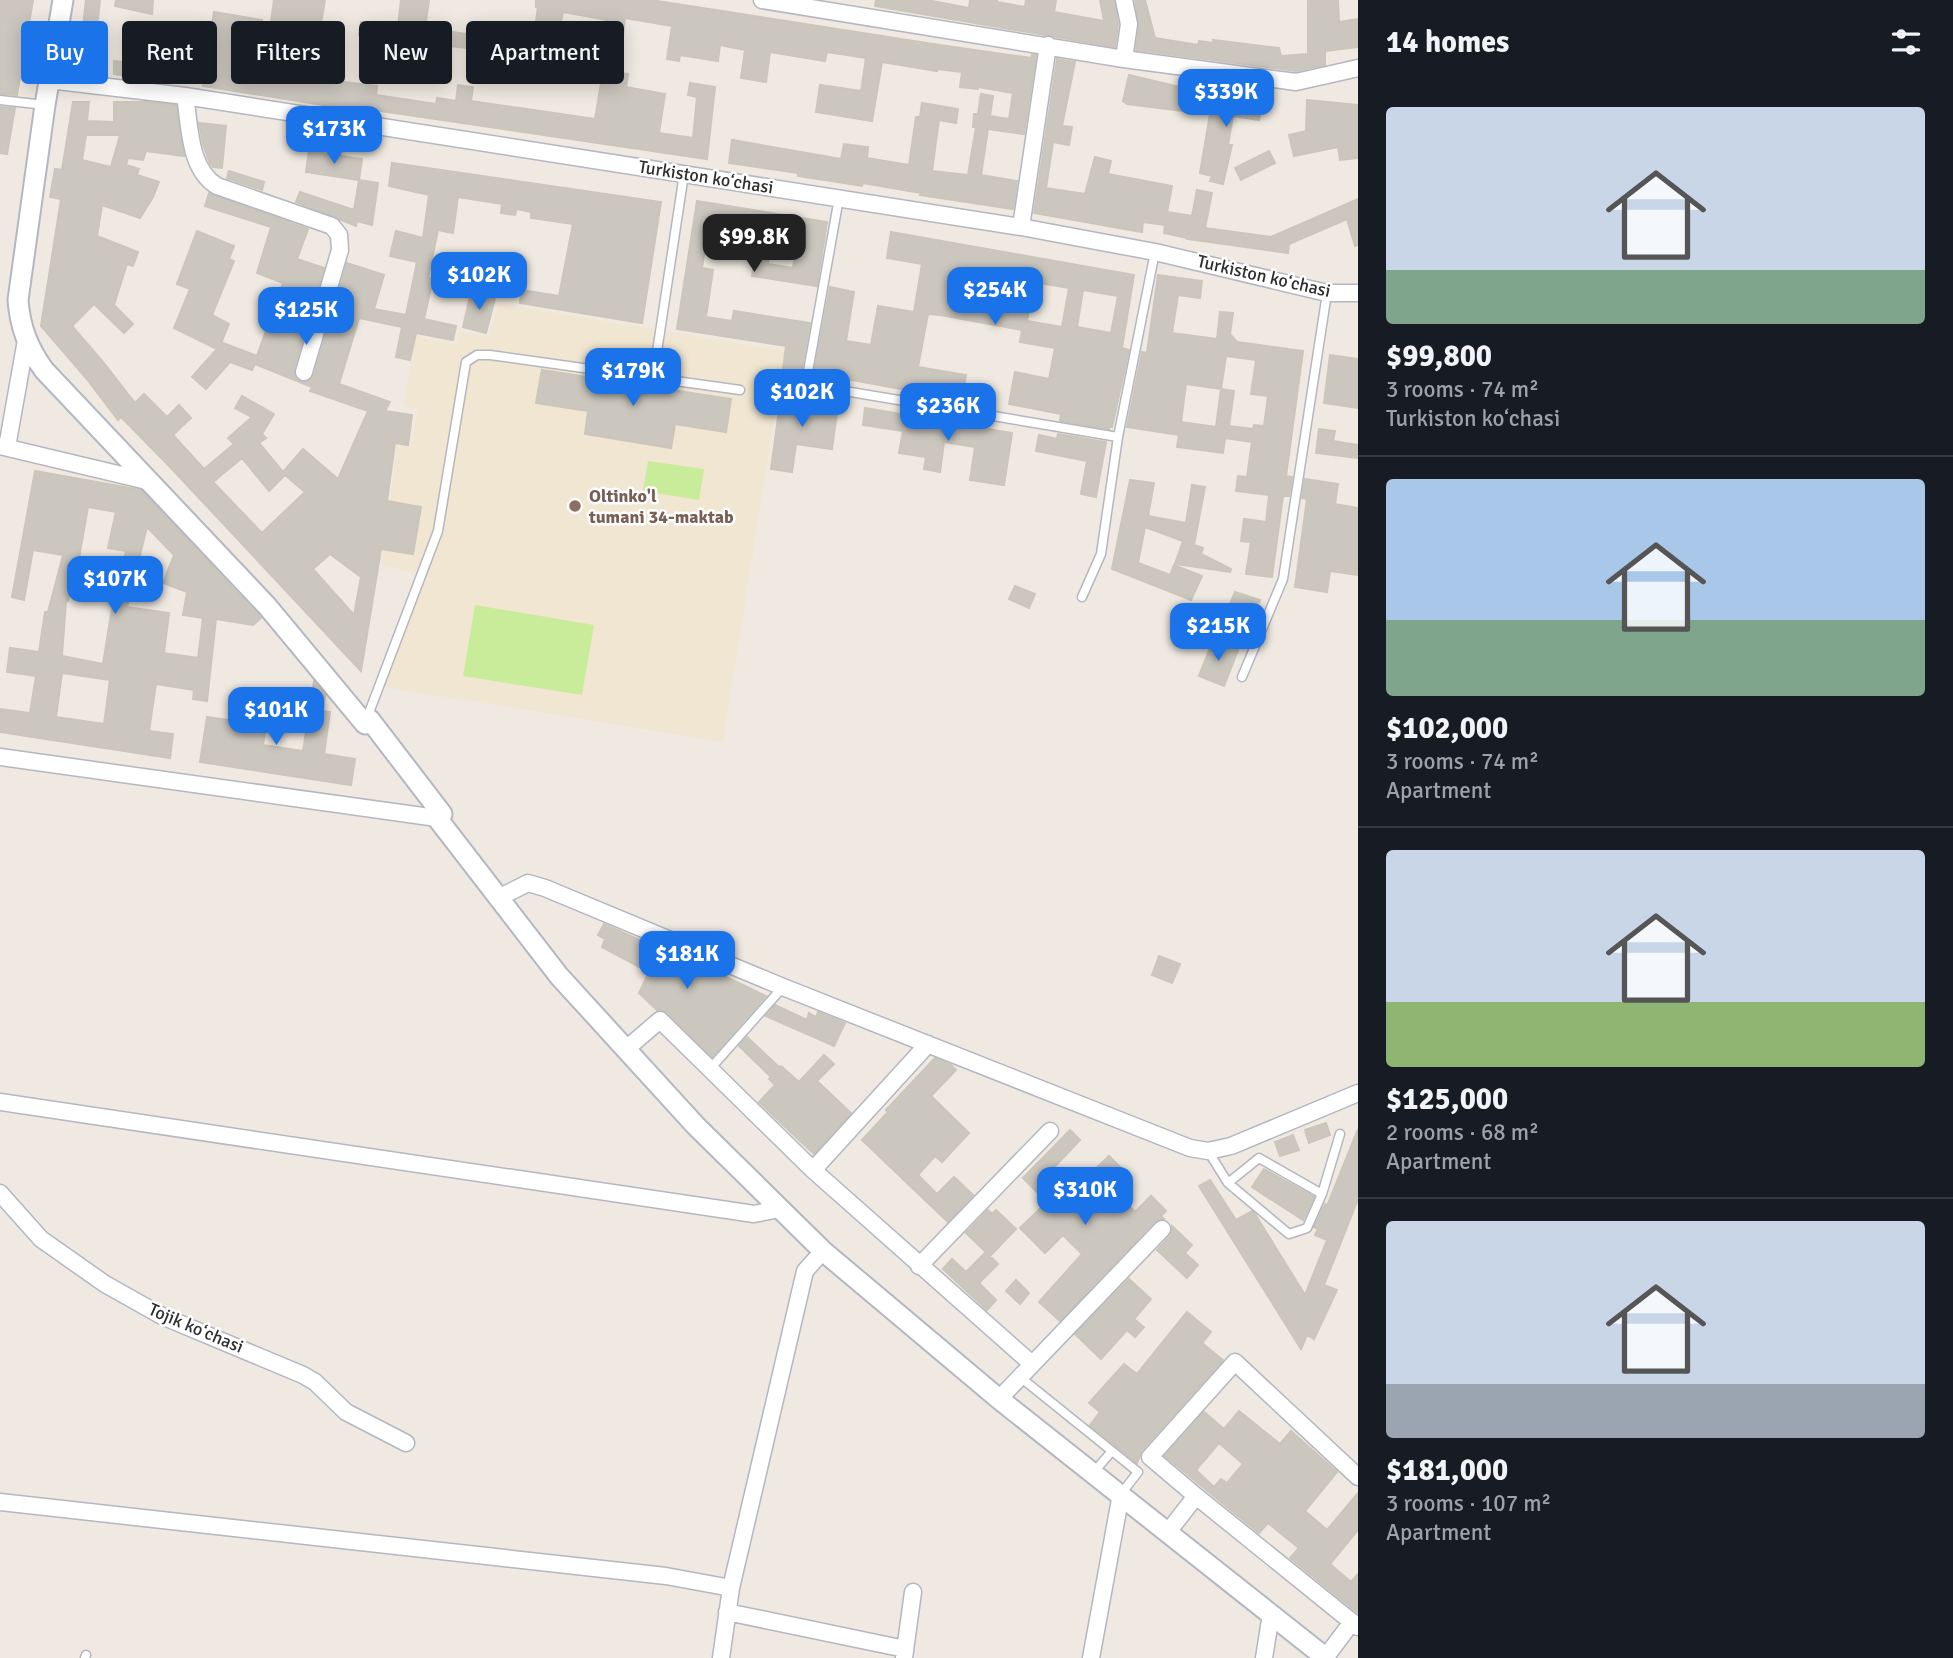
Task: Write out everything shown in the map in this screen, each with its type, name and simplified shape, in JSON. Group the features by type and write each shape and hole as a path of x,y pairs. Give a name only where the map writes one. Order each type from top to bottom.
{"street":[{"path":"60,21 63,0"},
{"path":"762,0 1124,59 1296,82 1358,68"},
{"path":"1124,0 1129,24 1124,59"},
{"path":"1021,227 1048,45"},
{"path":"49,84 18,300 20,321 33,355 147,481 267,606 365,724 370,720 442,814 437,818"},
{"name":"Turkiston koʻchasi","path":"84,84 185,96 1021,227 1155,252 1327,293 1358,293"},
{"path":"185,96 197,162 205,179 332,226 339,235 340,250 304,372"},
{"path":"26,340 3,446 147,481"},
{"path":"0,757 437,818 559,976 696,1126 822,1251 999,1399 1326,1658 1355,1625 1150,1457 1235,1362 1358,1477"},
{"path":"498,898 528,883 1189,1148 1208,1151 1231,1146 1358,1093"},
{"path":"625,1050 660,1020 813,1170 1032,1364"},
{"path":"813,1170 928,1044"},
{"path":"0,1102 754,1214 779,1209"},
{"path":"919,1266 1050,1130"},
{"name":"Tojik koʻchasi","path":"0,1193 41,1239 105,1284 162,1315 315,1381 346,1412 406,1443"},
{"path":"999,1399 1161,1229"},
{"path":"721,1658 730,1588 805,1270 822,1251"},
{"path":"1091,1658 1121,1494"},
{"path":"1168,1532 1196,1496"},
{"path":"0,1502 666,1576 730,1588"},
{"path":"727,1612 904,1654 914,1592"},
{"path":"1264,1658 1271,1614"}],"lane":[{"path":"0,100 45,106"},
{"path":"653,378 684,174"},
{"path":"839,198 807,377 812,384 1118,437"},
{"path":"1082,597 1101,554 1118,437 1155,252"},
{"path":"1242,677 1283,579 1327,293"},
{"path":"365,724 438,531 466,362 477,355 490,355 740,390"},
{"path":"709,1070 783,987"},
{"path":"1208,1151 1228,1183 1289,1234 1307,1228 1322,1194 1340,1134"},
{"path":"1228,1183 1259,1158 1322,1194"},
{"path":"1020,1377 1138,1472"},
{"path":"1093,1473 1112,1451"},
{"path":"1121,1494 1150,1457"}],"shaded area":[{"name":"Oltinko'l tumani 34-maktab","path":"498,303 785,351 723,742 384,687 423,575 382,565 397,445 411,447 418,409 403,406 416,336 456,345 459,331 489,337"}],"green space":[{"path":"648,461 704,469 699,500 643,491"},
{"path":"475,605 594,625 582,695 463,676"}],"building":[{"path":"0,0 33,0 29,21 21,21 21,71 17,95 0,94"},
{"path":"86,0 100,0 98,21 84,21"},
{"path":"116,0 153,0 152,14 115,6"},
{"path":"274,0 325,0 321,21 271,21"},
{"path":"401,0 429,0 426,21 399,21"},
{"path":"536,0 651,0 1031,58 1036,55 1024,134 988,129 981,175 1017,181 1013,209 729,163 732,140 841,159 844,144 868,147 867,158 909,165 916,117 920,117 922,103 958,109 956,123 939,120 932,171 968,175 976,127 973,127 974,114 978,114 981,94 993,96 990,116 1009,119 1013,93 960,87 962,72 937,71 882,62 872,121 816,112 820,85 861,91 866,58 827,52 825,61 770,52 766,82 741,78 745,50 720,45 718,61 680,55 679,61 667,59 672,26 625,18 624,27 624,21 607,21 563,12 561,21 536,21"},
{"path":"876,0 927,0 969,8 970,0 997,0 1025,7 1026,0 1056,0 1054,12 1104,21 1100,0 1114,0 1118,24 1115,47 875,6"},
{"path":"1135,0 1145,0 1155,38 1198,45 1199,41 1214,43 1213,40 1279,48 1281,56 1308,54 1308,0 1338,0 1339,22 1358,19 1358,47 1325,51 1325,65 1296,71 1136,50 1139,25"},
{"path":"214,12 262,20 231,21 231,84 345,82 377,86 376,95 436,104 437,98 456,101 458,85 473,87 471,101 595,119 601,84 624,84 624,74 628,74 626,87 665,94 659,133 693,138 697,97 688,95 690,83 715,87 707,159 374,110 342,108 203,86 217,84 217,21 213,21"},
{"path":"452,32 466,34 466,48 452,46"},
{"path":"1057,59 1075,62 1062,126 1072,127 1069,145 1053,142 1046,188 1085,194 1095,157 1111,161 1108,174 1172,186 1167,212 1192,216 1197,190 1212,193 1205,228 1271,237 1358,199 1358,245 1355,246 1347,219 1289,244 1288,253 1187,239 1164,233 1165,225 1143,222 1142,232 1034,213"},
{"path":"114,61 122,62 122,75 114,74"},
{"path":"1129,75 1184,88 1182,111 1127,104 1123,101"},
{"path":"1214,90 1264,95 1259,120 1233,116 1228,145 1232,145 1223,184 1210,181 1212,176 1200,173"},
{"path":"1307,100 1358,105 1358,158 1340,160 1338,147 1294,156 1289,135 1306,131"},
{"path":"73,102 89,102 87,121 114,122 114,102 176,105 184,156 146,151 143,160 128,158 126,165 139,169 137,175 159,182 140,218 102,205 97,236 138,252 133,266 127,264 114,305 133,324 124,333 94,304 72,326 135,403 144,394 167,417 179,405 191,418 173,435 204,469 234,444 228,438 252,417 235,408 242,396 274,414 262,434 266,438 259,443 283,472 303,449 338,479 368,411 310,391 312,387 255,364 252,370 230,362 206,389 192,377 217,349 174,328 190,289 177,284 197,231 234,246 229,259 234,261 212,315 229,324 219,348 223,343 257,356 283,283 257,273 271,227 205,206 209,193 308,229 297,259 324,268 294,369 296,379 306,382 314,375 347,263 384,275 374,309 406,315 417,262 390,256 396,231 423,238 429,195 389,186 392,163 661,202 642,323 520,303 521,290 559,296 573,224 531,218 531,212 517,209 515,215 501,213 502,204 458,197 453,233 438,230 428,278 433,279 424,319 456,326 453,340 416,333 410,360 396,357 402,327 359,318 339,384 390,402 385,411 412,415 408,445 395,443 387,501 421,507 413,554 381,549 361,671 171,468 121,417 118,420 41,326 61,199 50,197 55,169 62,170","holes":["86,135 120,135 111,167 82,160","242,458 269,491 285,475 305,492 262,533 213,482","330,554 361,577 354,615 313,569"]},
{"path":"0,107 15,108 7,154 0,153"},
{"path":"199,123 226,126 222,168 210,164"},
{"path":"309,151 362,159 359,180 306,172"},
{"path":"1269,151 1275,163 1241,180 1235,168"},
{"path":"229,171 264,182 262,190 227,178"},
{"path":"359,180 378,183 372,225 357,221 356,226 296,202 300,192 354,210"},
{"path":"697,201 827,222 817,286 752,276 758,238 708,230 702,268 713,270 706,317 732,321 734,311 810,323 801,373 783,370 786,346 677,329","holes":["773,231 798,236 793,268 768,264"]},
{"path":"891,232 1134,275 1122,348 1129,350 1112,427 1109,429 1060,421 1061,414 1009,404 1015,372 1049,379 1055,348 1020,342 1022,330 940,315 928,314 918,367 966,375 961,400 814,373 830,287 854,292 846,341 871,345 878,306 914,312 922,264 887,258","holes":["1034,282 1069,288 1062,327 1027,321","1083,290 1118,296 1111,333 1077,327"]},
{"path":"1158,275 1202,281 1200,298 1178,295 1172,333 1217,339 1220,312 1233,313 1230,334 1237,342 1303,351 1286,476 1292,477 1289,496 1283,496 1272,577 1246,574 1251,542 1241,541 1244,519 1266,522 1269,495 1236,491 1238,476 1247,477 1252,442 1225,438 1223,453 1177,447 1179,435 1127,427 1142,352 1147,353","holes":["1226,356 1256,360 1251,394 1268,396 1264,426 1254,425 1253,429 1229,426 1234,391 1221,389","1186,384 1221,389 1216,427 1181,422"]},
{"path":"471,292 495,298 486,333 463,327"},
{"path":"1330,355 1358,359 1358,408 1324,403"},
{"path":"542,370 731,399 726,432 675,424 671,448 585,434 588,411 536,403"},
{"path":"781,396 838,405 832,449 796,444 792,472 771,469"},
{"path":"865,408 1012,433 1004,485 970,480 975,447 944,442 940,472 924,469 926,457 899,453 903,431 863,425"},
{"path":"1319,429 1335,431 1333,441 1358,445 1358,458 1316,453"},
{"path":"1058,434 1106,442 1096,497 1081,494 1087,461 1036,451 1039,435 1057,439"},
{"path":"35,471 141,490 261,618 253,625 216,619 207,701 193,699 194,690 156,684 149,731 173,734 170,758 0,732 0,709 30,713 36,676 7,672 10,648 39,652 45,612 48,612 63,555 33,550 24,600 12,597","holes":["88,507 116,512 108,548 126,551 103,664 62,656 66,601 79,558","147,527 174,555 163,583 187,592 183,615 203,618 198,658 164,653 169,613 127,607","62,673 110,680 104,724 56,717"]},
{"path":"1305,479 1338,484 1335,504 1358,508 1358,575 1330,571 1327,592 1295,587 1307,499 1302,498"},
{"path":"1130,480 1154,483 1148,516 1186,523 1192,485 1205,487 1194,545 1203,548 1201,554 1231,569 1230,572 1175,564 1183,541 1145,527 1138,563 1170,575 1174,565 1202,576 1191,600 1112,569"},
{"path":"1015,586 1035,594 1029,608 1009,599"},
{"path":"1235,592 1260,600 1249,626 1225,616"},
{"path":"1213,640 1238,650 1224,686 1199,676"},
{"path":"314,681 325,695 323,711 330,712 324,754 355,759 351,785 200,762 207,717 241,722 243,708 260,711 258,718 267,720 263,745 303,751"},
{"path":"604,924 766,996 712,1057 667,1012 657,1010 639,993 649,972 602,947 605,939 598,935"},
{"path":"1159,956 1180,964 1172,983 1152,975"},
{"path":"775,1005 807,1020 809,1013 816,1017 818,1012 845,1023 834,1046 766,1016"},
{"path":"747,1037 799,1082 824,1055 834,1064 817,1081 851,1113 814,1154 759,1102 775,1085 769,1079 771,1077 739,1046"},
{"path":"935,1058 956,1070 931,1096 969,1133 942,1162 935,1156 918,1175 937,1194 954,1177 973,1195 948,1222 862,1140"},
{"path":"1326,1123 1330,1135 1309,1143 1305,1130"},
{"path":"1358,1129 1358,1199 1324,1285 1337,1290 1314,1339 1307,1335 1301,1349 1199,1186 1210,1180 1236,1220 1252,1211 1255,1214 1305,1295 1327,1240 1315,1235 1318,1229 1314,1227 1325,1204 1327,1206"},
{"path":"1070,1130 1080,1140 1043,1179 1078,1213 1097,1194 1084,1180 1109,1156 1123,1170 1109,1185 1135,1212 1151,1196 1166,1211 1161,1216 1164,1219 1154,1222 1060,1321 1039,1302 1082,1254 1063,1235 1045,1253 1020,1228 1047,1202 1023,1178"},
{"path":"1293,1135 1299,1150 1280,1156 1275,1142"},
{"path":"1264,1169 1314,1197 1303,1220 1252,1187"},
{"path":"988,1210 992,1214 996,1210 1016,1229 990,1256 966,1233"},
{"path":"1172,1226 1192,1245 1185,1253 1198,1265 1187,1278 1157,1250 1170,1236"},
{"path":"986,1252 998,1264 979,1283 996,1300 987,1310 943,1269 952,1259 966,1272"},
{"path":"1129,1279 1151,1299 1134,1319 1144,1327 1135,1337 1127,1330 1101,1359 1075,1334"},
{"path":"1016,1280 1029,1293 1020,1304 1006,1291"},
{"path":"1187,1312 1211,1332 1202,1343 1223,1360 1142,1450 1137,1463 1090,1425 1100,1412 1089,1403 1124,1364 1137,1374"},
{"path":"1239,1411 1280,1444 1291,1431 1337,1472 1305,1511 1327,1530 1358,1493 1358,1530 1330,1564 1351,1582 1358,1574 1358,1613 1290,1558 1299,1548 1268,1523 1259,1533 1165,1456 1204,1412 1224,1429","holes":["1219,1443 1243,1464 1227,1483 1221,1479 1214,1487 1196,1470"]}],"place":[{"name":"Oltinko'l tumani 34-maktab","path":"575,506"}]}
